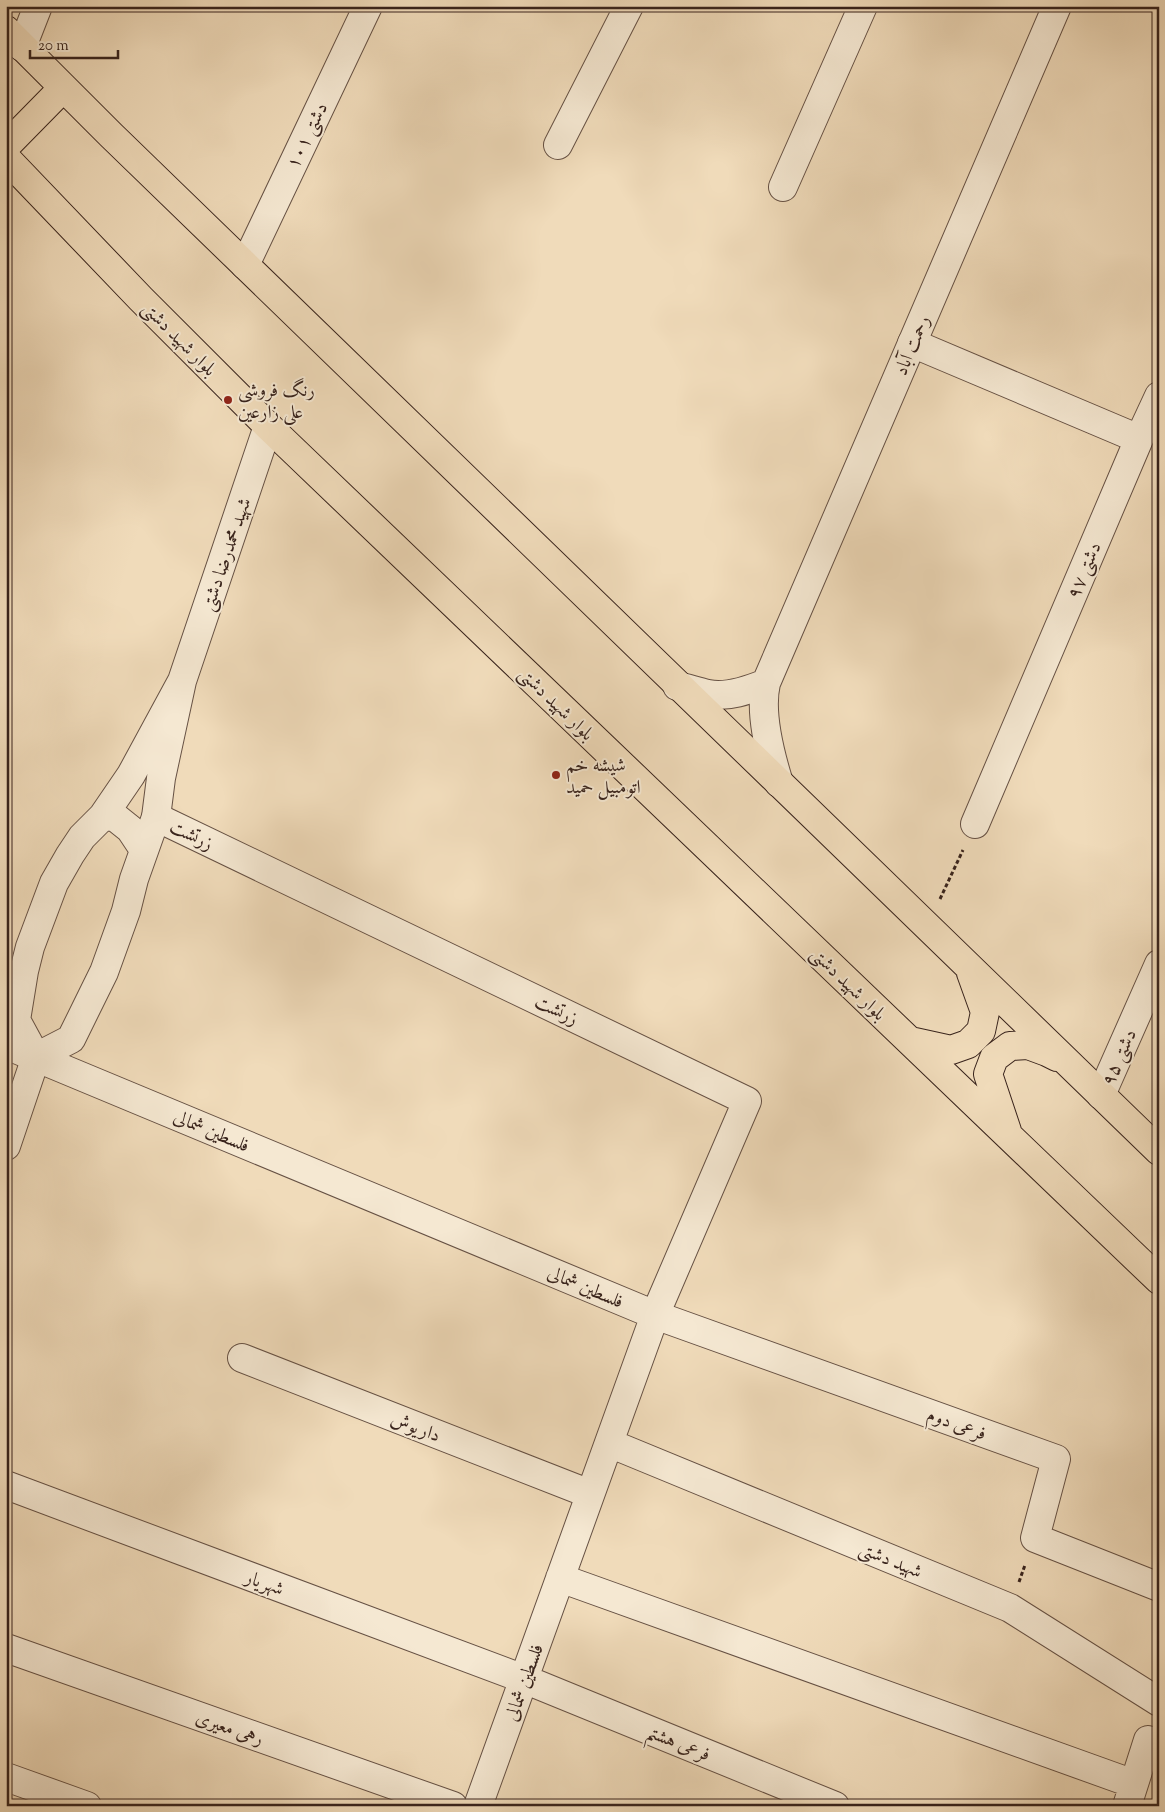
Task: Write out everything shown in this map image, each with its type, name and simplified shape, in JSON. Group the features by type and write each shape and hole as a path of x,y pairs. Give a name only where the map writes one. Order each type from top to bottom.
{"main road":[{"path":"14,38 244,265 677,686 1159,1151"},
{"path":"6,146 63,88"},
{"name":"بلوار شهید دشتی","path":"6,158 141,299 268,426 1159,1280"},
{"path":"908,1040 951,1050 968,1044 981,1031 985,1012 968,966"},
{"path":"1008,1136 988,1074 994,1058 1010,1046 1028,1045 1070,1064"}],"street":[{"path":"14,38 38,6"},
{"name":"دشتی ۱۰۱","path":"244,265 368,6"},
{"path":"558,145 629,6"},
{"path":"783,187 863,6"},
{"name":"رحمت آباد","path":"766,683 1057,6"},
{"path":"912,342 1139,439"},
{"name":"دشتی ۹۷","path":"975,824 1159,396"},
{"name":"شهید محمدرضا دشتی","path":"182,681 131,775 103,816 82,837 54,883 30,947 16,1020 36,1056 70,1039 104,972 156,817 161,778 182,681 268,426"},
{"path":"677,686 709,695 744,691 766,683"},
{"path":"766,683 764,691 766,728 778,784"},
{"path":"103,816 115,817 130,829 144,850"},
{"name":"زرتشت","path":"156,817 747,1101 655,1315"},
{"name":"دشتی ۹۵","path":"1101,1095 1159,964"},
{"name":"فلسطین شمالی","path":"6,1045 655,1315 478,1806"},
{"path":"6,1146 36,1056"},
{"name":"فرعی دوم","path":"655,1315 1056,1459 1035,1538"},
{"name":"داریوش","path":"242,1358 590,1494"},
{"name":"شهید دشتی","path":"609,1443 1010,1608 1159,1702"},
{"name":"شهریار","path":"6,1485 524,1679"},
{"path":"1035,1538 1159,1587"},
{"path":"560,1578 1131,1795 1154,1742 1159,1707"},
{"name":"رهی معیری","path":"6,1648 453,1806"},
{"name":"فرعی هشتم","path":"524,1679 835,1806"},
{"path":"6,1777 87,1806"}],"path":[{"path":"927,927 975,824"},
{"path":"1010,1608 1035,1538"}],"place":[{"name":"رنگ فروشی علی زارعین","path":"228,400"},
{"name":"شیشه خم اتومبیل حمید","path":"556,775"}]}
